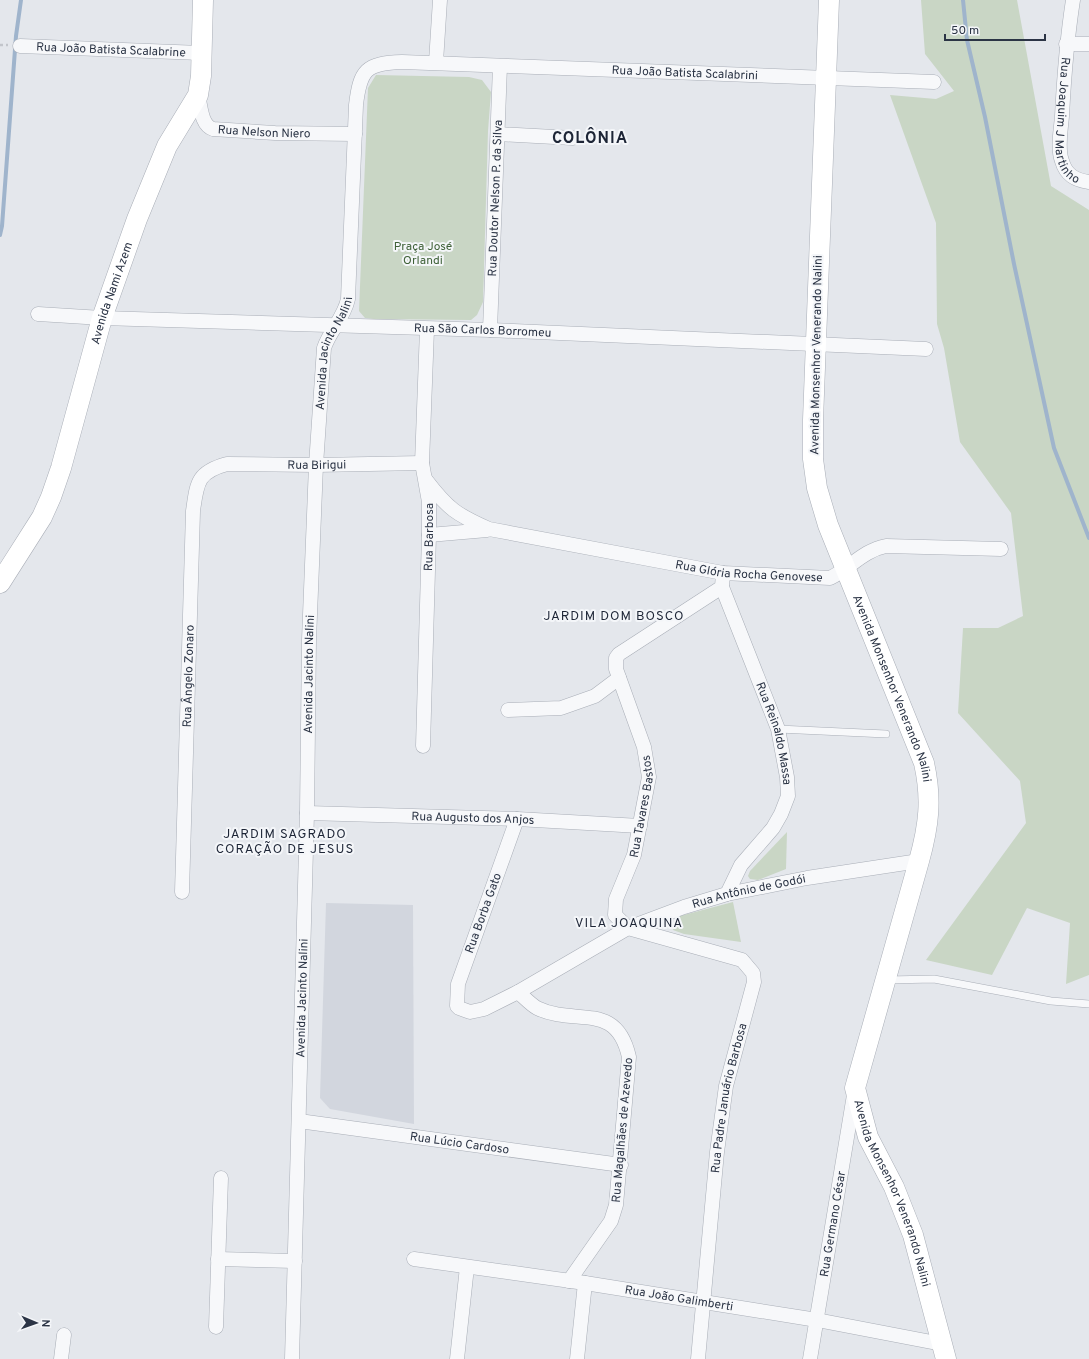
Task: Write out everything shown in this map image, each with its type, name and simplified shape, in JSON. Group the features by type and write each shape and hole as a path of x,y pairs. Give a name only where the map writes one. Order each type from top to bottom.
{"street":[{"name":"Avenida Nami Azem","path":"0,583 42,518 61,468 102,318 137,220 167,146 198,95 201,76 203,0"},
{"path":"436,62 440,0"},
{"name":"Avenida Monsenhor Venerando Nalini","path":"829,0 827,79 814,345 813,444 817,488 828,524 845,570 924,763 929,783 930,805 927,832 920,861 855,1088 868,1137 894,1187 914,1235 944,1352"},
{"name":"Rua Joaquim J Martinho","path":"1073,0 1066,44 1060,142 1061,159 1068,173 1073,178 1089,182"},
{"path":"1066,44 1089,44"},
{"name":"Rua João Batista Scalabrine","path":"20,46 201,52"},
{"name":"Rua João Batista Scalabrini","path":"436,62 500,66 934,82"},
{"name":"Avenida Jacinto Nalini","path":"292,1359 307,813 309,640 316,465 324,348 327,338 337,325 344,312 348,299 355,134 360,79 373,65 382,63 436,62"},
{"name":"Rua Doutor Nelson P. da Silva","path":"490,330 500,66"},
{"name":"Rua Nelson Niero","path":"198,95 204,122 206,126 213,130 275,134 355,134"},
{"path":"498,134 573,138"},
{"name":"Rua São Carlos Borromeu","path":"38,314 102,318 490,330 926,349"},
{"name":"Rua Barbosa","path":"423,746 429,535 426,480 422,463 427,329"},
{"name":"Rua Birigui","path":"213,468 227,464 243,463 316,465 422,463"},
{"name":"Rua Ângelo Zonaro","path":"182,892 193,511 199,479 204,473 213,468"},
{"name":"Rua Glória Rocha Genovese","path":"426,480 442,502 454,512 490,530 723,580 830,578 845,570 868,551 886,546 1002,549"},
{"name":"Rua Glória Rocha Genovese","path":"429,535 490,530"},
{"name":"Rua Tavares Bastos","path":"628,928 615,915 614,908 634,855 648,786 648,769 644,747 616,669 616,658 723,580"},
{"name":"Rua Reinaldo Massa","path":"723,580 778,729 787,777 788,796 781,814 773,828 741,865 727,894"},
{"path":"508,710 545,710 572,705 595,696 619,678"},
{"name":"Rua Augusto dos Anjos","path":"307,813 640,826"},
{"name":"Rua Borba Gato","path":"459,1008 456,1001 458,984 517,820"},
{"name":"Rua Antônio de Godói","path":"459,1008 465,1011 475,1012 518,992 628,928 684,907 727,894 807,878 920,861"},
{"name":"Rua Padre Januário Barbosa","path":"628,928 742,960 753,974 754,982 726,1086 717,1152 698,1359"},
{"name":"Rua Magalhães de Azevedo","path":"518,992 536,1008 568,1017 598,1018 618,1030 626,1042 629,1057 616,1205 611,1221 569,1281"},
{"name":"Rua Germano César","path":"810,1359 855,1088"},
{"name":"Rua Lúcio Cardoso","path":"299,1121 620,1165"},
{"path":"216,1327 221,1178"},
{"path":"218,1259 295,1261"},
{"name":"Rua João Galimberti","path":"414,1259 585,1283 817,1320 944,1352"},
{"path":"457,1359 468,1267"},
{"path":"577,1359 585,1283"},
{"path":"61,1359 64,1335"}],"lane":[{"path":"778,729 886,734"},
{"path":"886,980 934,979 1051,1001 1089,1004"}],"path":[{"path":"0,45 6,45"}],"shaded area":[{"path":"326,903 413,905 414,1124 330,1109 320,1098"}],"green space":[{"path":"921,0 1017,0 1051,186 1089,210 1089,975 1066,984 1070,923 1027,908 992,975 926,960 1026,823 1020,781 958,713 963,628 998,628 1023,616 1011,513 960,442 944,348 937,324 936,223 890,95 936,99 954,91 925,54"},
{"name":"Praça José Orlandi","path":"376,75 469,77 482,80 491,92 488,131 483,302 477,315 471,320 374,319 365,318 359,311 368,88"},
{"path":"787,832 786,869 758,880 750,879 748,876 750,871"},
{"path":"733,902 741,942 684,934 673,930 676,917"}],"waterway":[{"path":"0,235 2,226 16,36 21,0"},
{"path":"963,0 967,40 985,117 1014,264 1054,448 1089,538"}],"district":[{"name":"COLÔNIA","path":"590,137"},
{"name":"JARDIM DOM BOSCO","path":"614,615"},
{"name":"JARDIM SAGRADO CORAÇÃO DE JESUS","path":"285,840"},
{"name":"VILA JOAQUINA","path":"629,922"}]}
